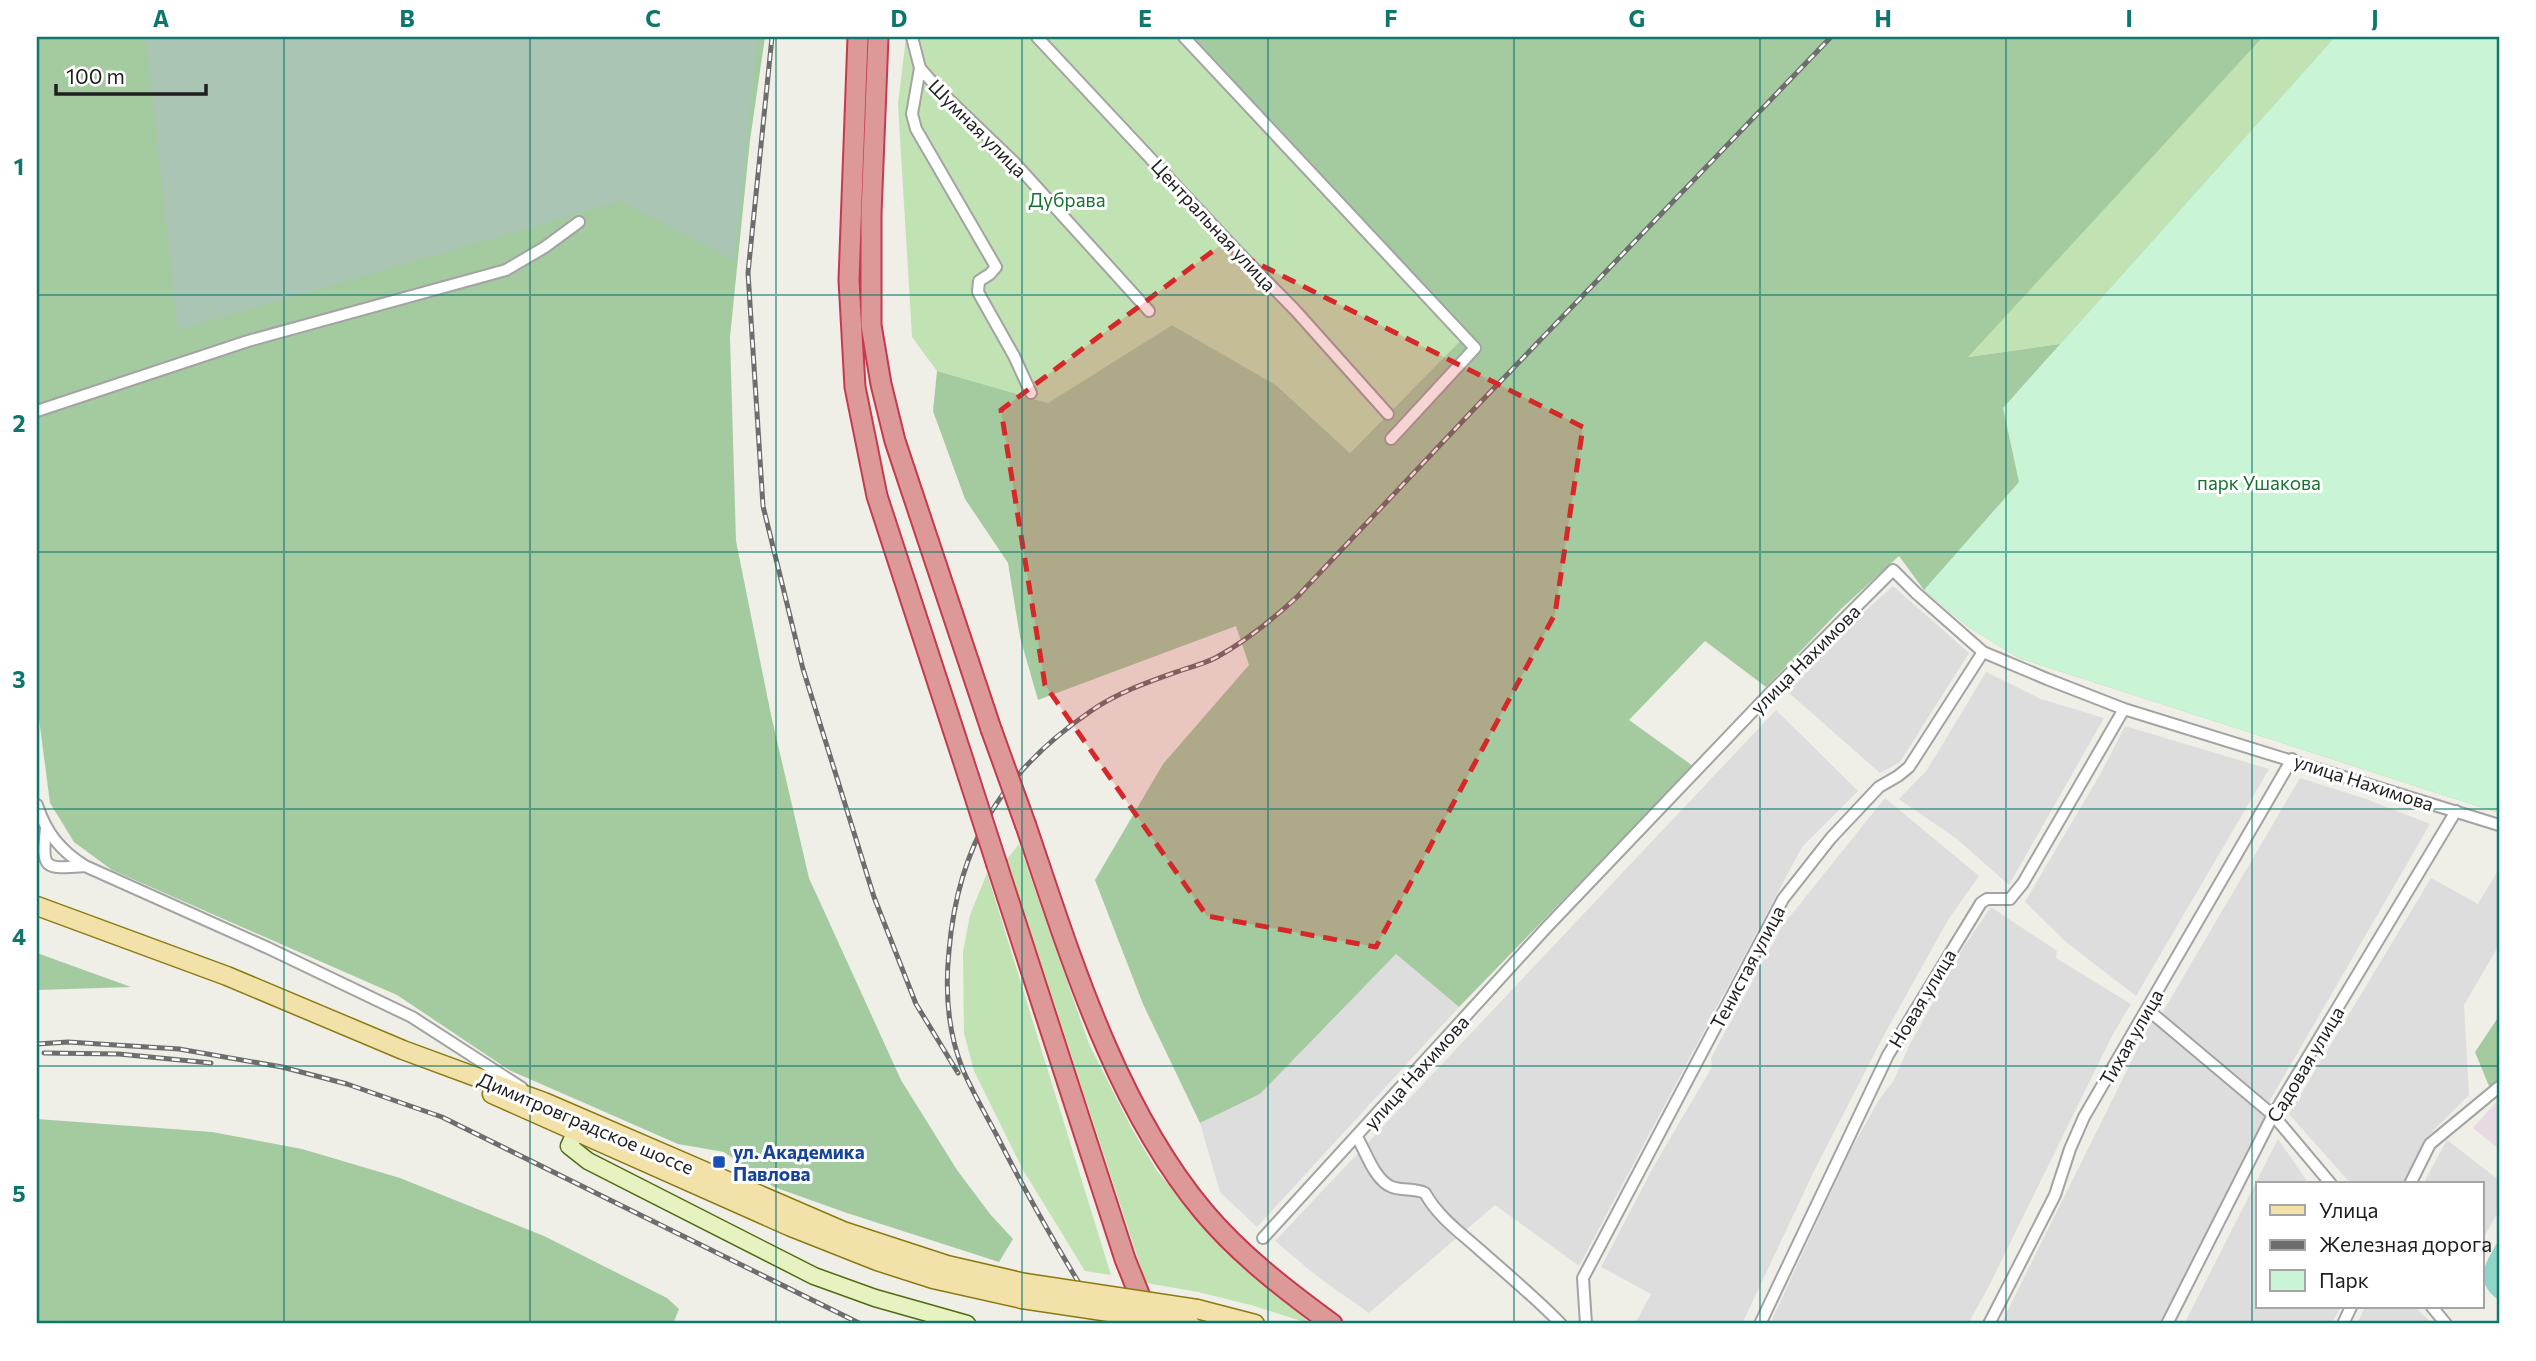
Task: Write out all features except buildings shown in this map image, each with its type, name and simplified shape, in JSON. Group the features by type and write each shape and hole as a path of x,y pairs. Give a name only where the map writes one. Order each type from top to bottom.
{"highway":[{"path":"858,37 849,280 855,387 877,496 1116,1233 1151,1324"},
{"path":"878,37 871,214 871,324 881,384 895,441 1077,975 1116,1066 1149,1131 1177,1177 1204,1212 1234,1244 1332,1324"}],"main road":[{"name":"Димитровградское шоссе","path":"37,906 227,976 403,1050 578,1126 791,1227 877,1261 945,1282 1255,1324"},
{"name":"Димитровградское шоссе","path":"403,1050 544,1102 578,1126"}],"street":[{"path":"912,37 919,68 912,114 916,130 996,267 979,281 978,292 1014,356 1031,393"},
{"name":"Центральная улица","path":"1037,37 1238,253 1296,310 1388,414"},
{"path":"1185,37 1475,348 1391,439"},
{"name":"Шумная улица","path":"919,68 940,92 1014,162 1149,311"},
{"path":"37,411 248,341 506,270 545,247 579,222"},
{"name":"улица Нахимова","path":"1263,1238 1546,928 1893,570 1983,652 2124,709 2499,825"},
{"name":"Тенистая улица","path":"1586,1324 1583,1278 1783,899 1830,838 1879,787 1909,767 1983,652"},
{"name":"Новая улица","path":"1760,1324 1888,1055 1980,903 1987,899 2010,899 2022,883 2124,709"},
{"name":"Тихая улица","path":"1989,1324 2055,1195 2070,1149 2084,1118 2292,759"},
{"path":"37,805 46,829 60,848 85,866 268,947 412,1017 544,1102"},
{"name":"Садовая улица","path":"2167,1324 2273,1115 2456,811"},
{"path":"46,829 44,860 51,866 60,868 85,866"},
{"path":"2147,1009 2273,1115 2329,1182"},
{"path":"442,1064 456,1063 460,1047"},
{"path":"2411,1182 2430,1144 2499,1087"},
{"path":"578,1126 569,1146 588,1161 797,1268 843,1287 967,1324"},
{"path":"1357,1137 1379,1176 1388,1186 1413,1188 1425,1193 1432,1207 1561,1324"},
{"path":"2343,1324 2351,1308"},
{"path":"2433,1308 2446,1324"}],"highlighted area":[{"path":"1221,245 1583,427 1555,614 1376,947 1207,916 1045,685 1001,410"}],"shaded area":[{"path":"1893,586 1969,653 1900,762 1880,773 1788,692 1853,622"},
{"path":"1986,672 2041,699 2104,718 2009,885 1957,839 1899,799 1927,770"},
{"path":"1776,710 1858,791 1802,847 1579,1266 1495,1205 1369,1313 1318,1277 1275,1241"},
{"path":"2125,726 2269,769 2136,996 2066,942 2025,902 2102,771"},
{"path":"2300,778 2366,799 2430,824 2269,1102 2161,1015"},
{"path":"1885,798 1979,876 1948,920 1884,1035 1814,1171 1742,1324 1635,1324 1651,1294 1601,1267 1655,1164 1712,1067 1711,1058 1783,925"},
{"path":"2499,869 2499,945 2464,1005 2469,1095 2428,1136 2404,1182 2349,1182 2289,1114 2431,878 2478,904"},
{"path":"1991,907 2057,951 2056,958 2131,1004 2113,1034 1989,1286 1968,1324 1770,1324 1849,1153 1880,1098 1893,1082 1909,1046 1963,948"},
{"path":"1396,954 1459,1007 1257,1227 1220,1192 1200,1123 1260,1094"},
{"path":"2152,1020 2210,1067 2267,1119 2159,1324 2001,1324"},
{"path":"2499,1099 2499,1149 2473,1128"},
{"path":"2278,1139 2308,1182 2256,1182"},
{"path":"2447,1140 2499,1180 2499,1211 2484,1237 2484,1182 2424,1182"},
{"path":"2256,1182 2256,1308 2340,1308 2331,1324 2184,1324"},
{"path":"2499,1240 2499,1300 2486,1286 2484,1271"},
{"path":"2365,1308 2416,1308 2433,1324 2357,1324"}],"green space":[{"path":"37,37 765,37 750,140 730,337 736,541 771,715 809,878 901,1080 957,1170 990,1214 1013,1239 999,1262 774,1187 724,1152 678,1144 509,1070 397,995 112,870 74,842 50,803 37,703"},
{"path":"146,37 758,37 734,260 621,201 178,330"},
{"name":"Дубрава","path":"906,37 1175,37 1460,341 1350,453 1276,385 1172,325 1048,403 937,371 912,337 898,104"},
{"path":"1175,37 2263,37 1968,357 2060,344 2335,37 2499,37 2499,813 2019,658 1967,626 1924,590 1899,556 1841,609 1766,687 1705,641 1629,720 1693,766 1459,1007 1396,954 1260,1094 1200,1123 1143,1004 1095,880 1163,764 1249,665 1236,626 1038,700 1020,637 1008,563 965,499 933,411 937,371 1048,403 1172,325 1276,385 1350,453 1460,341"},
{"path":"2263,37 2335,37 2060,344 1967,357"},
{"name":"парк Ушакова","path":"2335,37 2499,37 2499,813 2019,658 1967,626 1924,590 2019,482 2003,408"},
{"path":"1019,844 1089,1044 1132,1129 1157,1171 1220,1246 1311,1324 1251,1305 1146,1283 1007,859"},
{"path":"987,873 1111,1275 1085,1271 1023,1170 974,1071 964,1033 963,952 970,915"},
{"path":"37,953 131,987 37,990"},
{"path":"2499,1016 2499,1081 2491,1091 2475,1052"},
{"path":"37,1119 212,1132 302,1149 400,1178 544,1236 667,1298 679,1309 673,1324 37,1324"}],"pier":[{"path":"977,762 1006,853 989,878 960,787"}],"railway":[{"path":"772,37 748,273 763,506 803,669 874,897 916,1004 958,1073"},
{"path":"1104,1324 1049,1232 967,1079 954,1041 947,981 954,912 963,877 990,813 1033,759 1091,711 1135,688 1217,657 1259,629 1297,597 1831,37"},
{"path":"37,1044 68,1042 179,1049 282,1067 347,1084 442,1117 861,1324"},
{"path":"44,1053 119,1054 211,1063"}],"place":[{"name":"ул. Академика Павлова","path":"719,1162"}]}
